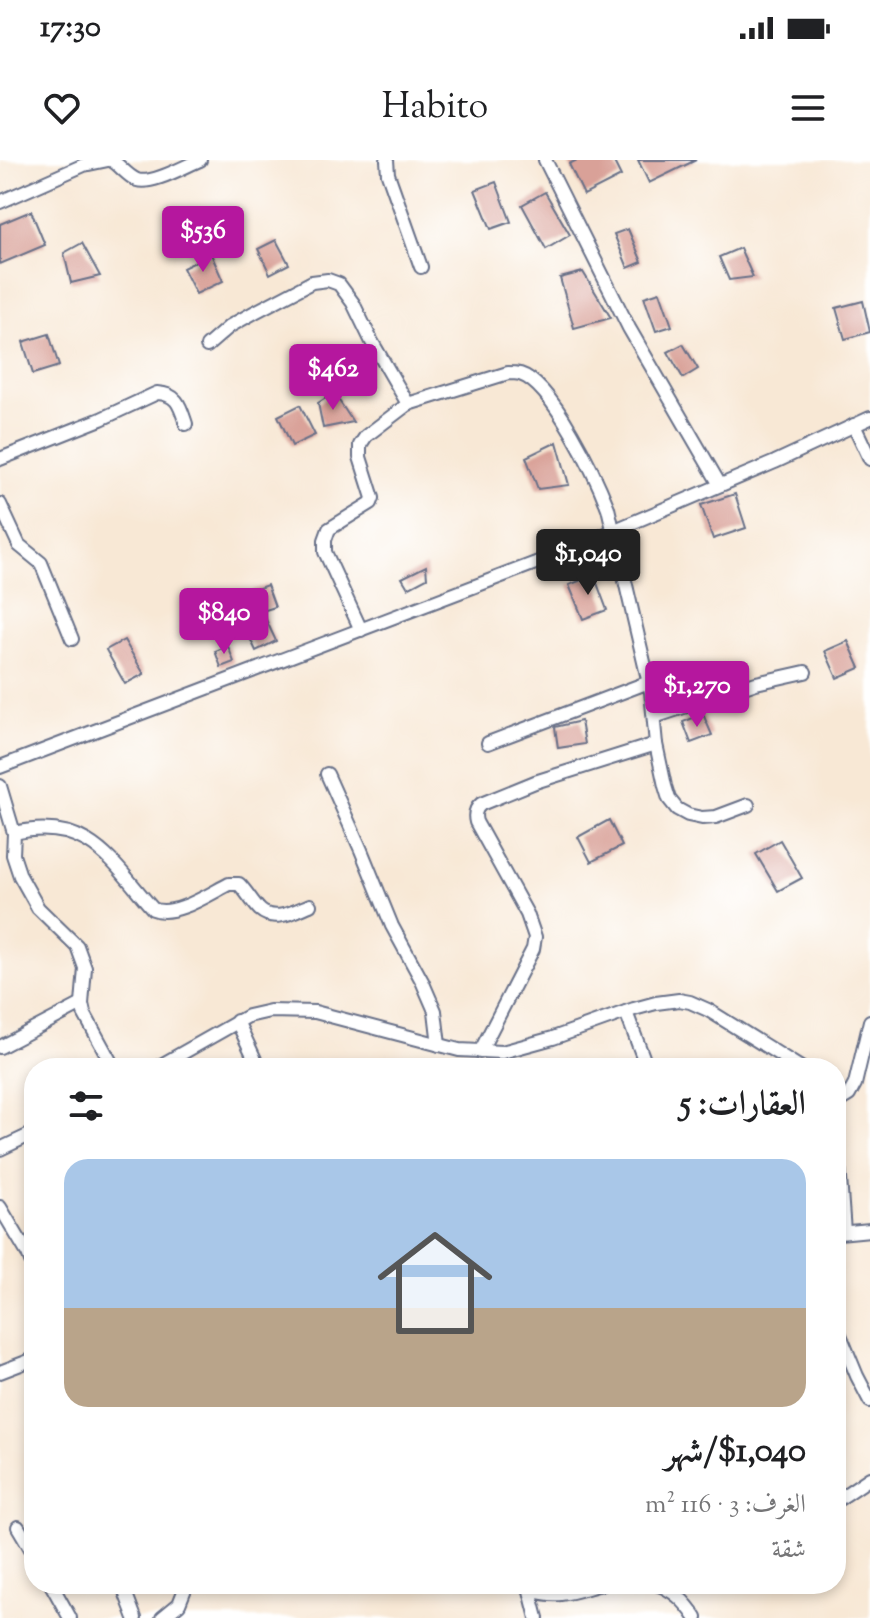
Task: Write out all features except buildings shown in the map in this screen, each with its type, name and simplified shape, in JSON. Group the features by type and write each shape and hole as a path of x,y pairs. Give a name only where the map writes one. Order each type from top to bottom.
{"street":[{"path":"0,202 84,165 109,160 116,162 135,179 143,181 200,160"},
{"path":"387,160 388,174 421,267"},
{"path":"545,160 629,328 720,485"},
{"path":"207,346 230,326 255,312 312,282 328,280 339,284 353,303 408,404"},
{"path":"361,630 325,552 329,529 371,503 373,498 360,457 360,445 366,436 408,404 508,373 521,374 533,382 562,417 598,482 614,531 649,682 656,744 669,799 677,809 702,818 716,817 748,805"},
{"path":"0,459 66,434 157,393 167,393 175,398 186,424"},
{"path":"0,767 504,576 870,418"},
{"path":"854,425 870,459"},
{"path":"0,504 19,545 41,563 72,639"},
{"path":"654,717 756,683 805,672"},
{"path":"488,743 649,682"},
{"path":"480,1052 533,949 535,937 527,914 476,822 477,807 535,782 656,744"},
{"path":"327,774 392,926 435,1011 439,1045"},
{"path":"0,786 14,833 15,864 38,908 80,952 85,975 84,1013 108,1058"},
{"path":"14,833 47,829 80,836 111,859 157,911 172,912 229,884 239,884 261,911 272,916 282,916 310,905"},
{"path":"0,867 15,864"},
{"path":"173,1058 237,1021 270,1011 315,1012 439,1045 480,1052 502,1052 656,1003 679,1000 708,1010 785,1058"},
{"path":"0,1047 82,1004"},
{"path":"626,1012 643,1058"},
{"path":"237,1021 254,1058"},
{"path":"846,1097 855,1084 870,1021"},
{"path":"0,1149 24,1138"},
{"path":"0,1207 24,1250"},
{"path":"846,1232 870,1230"},
{"path":"0,1237 15,1232"},
{"path":"846,1351 870,1401"},
{"path":"0,1372 24,1363"},
{"path":"846,1494 870,1478"},
{"path":"18,1527 24,1537"},
{"path":"57,1594 70,1618"},
{"path":"126,1594 135,1618"},
{"path":"162,1618 179,1604 184,1594"},
{"path":"531,1594 537,1618"},
{"path":"544,1594 567,1594"},
{"path":"675,1594 696,1618"}]}
